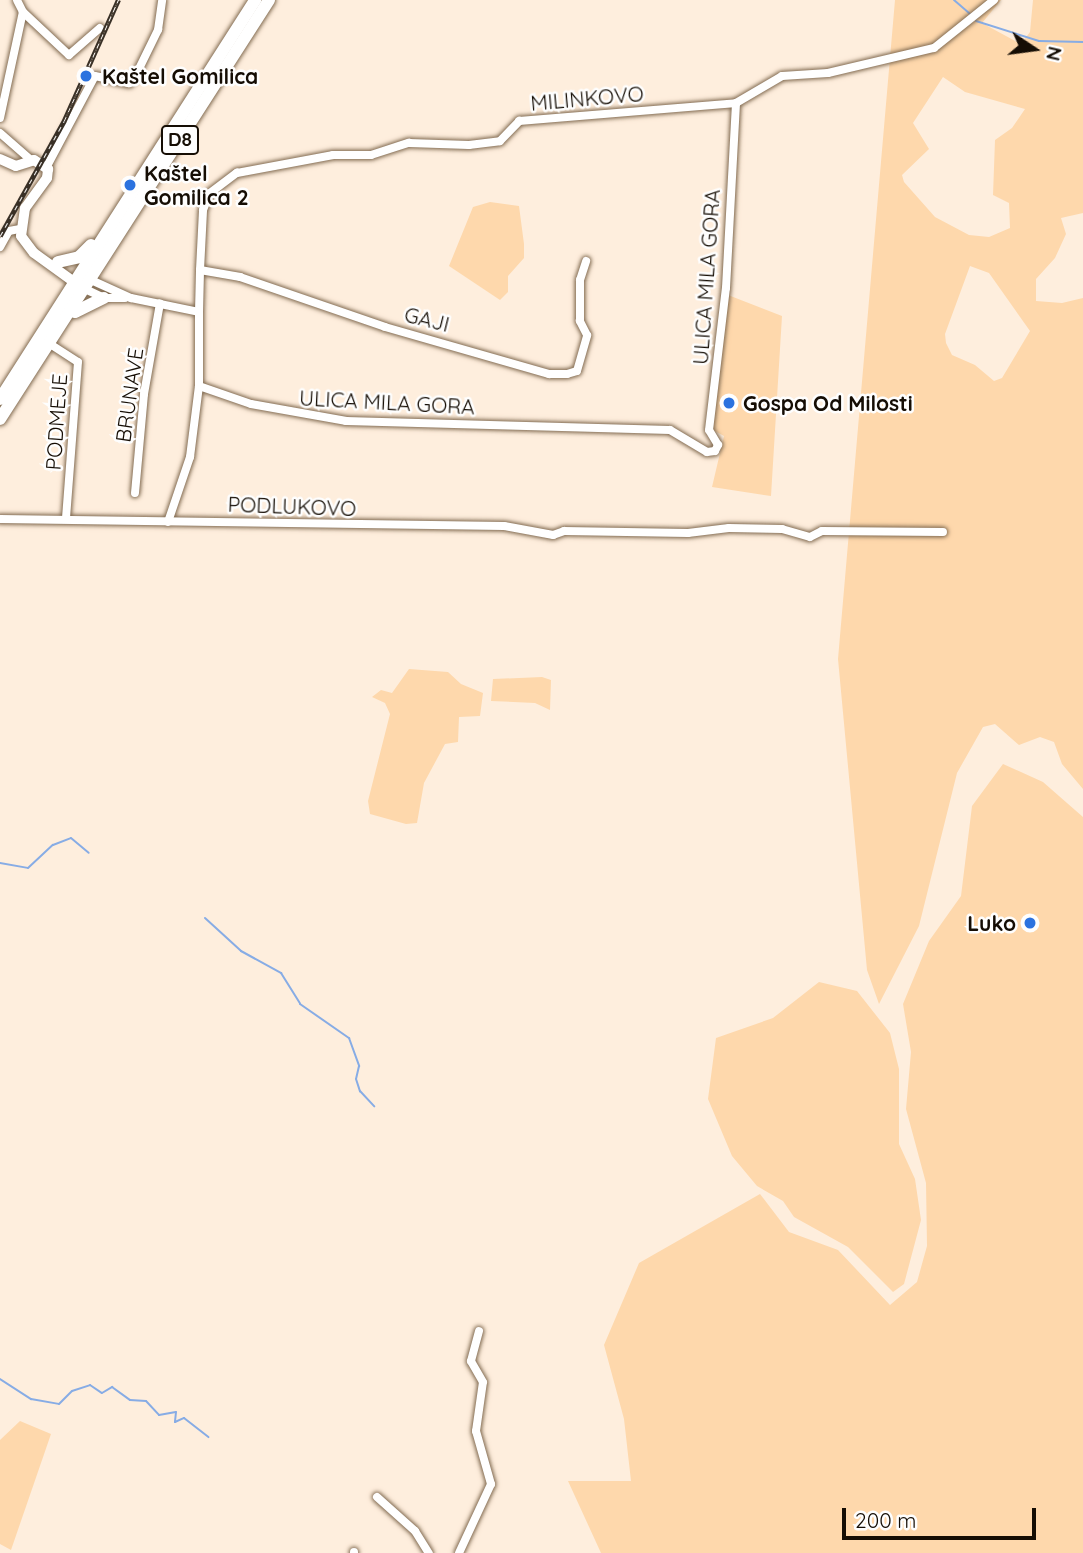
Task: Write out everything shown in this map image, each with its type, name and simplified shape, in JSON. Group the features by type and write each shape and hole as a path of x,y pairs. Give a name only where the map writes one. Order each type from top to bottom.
{"main road":[{"name":"D8","path":"0,419 66,319 103,237 255,0"},
{"name":"D8","path":"0,399 269,0"},
{"path":"58,262 79,257 103,237"},
{"path":"66,319 90,301 104,298"}],"street":[{"path":"19,229 30,198 48,175 46,168 95,76 129,83 134,79 158,30 162,0"},
{"name":"MILINKOVO","path":"200,270 203,209 211,193 237,173 333,155 371,155 409,143 469,145 500,141 519,121 736,103 782,76 828,74 934,48 995,0"},
{"path":"19,1 23,12 69,55 100,28"},
{"path":"0,118 23,12"},
{"name":"ULICA MILA GORA","path":"199,386 311,418 670,430 707,452 715,451 718,445 709,430 726,288 736,103"},
{"path":"0,133 31,160 46,168"},
{"path":"0,159 16,166 31,160"},
{"path":"0,247 9,231 19,229"},
{"path":"19,229 34,253 82,281 131,298 199,312"},
{"path":"34,253 58,262 104,298 131,298"},
{"name":"GAJI","path":"200,270 240,277 385,327 549,374 567,374 577,371 587,335 580,321 580,279 586,261"},
{"path":"168,522 190,457 199,386 200,270"},
{"name":"BRUNAVE","path":"135,492 144,394 160,303"},
{"name":"PODMEJE","path":"50,344 78,362 66,519"},
{"name":"PODLUKOVO","path":"0,519 504,526 553,535 564,531 688,533 729,528 782,529 810,537 822,531 943,532"},
{"path":"458,1553 491,1483 476,1431 483,1382 471,1361 479,1331"},
{"path":"377,1497 415,1531 429,1553"}],"shaded area":[{"path":"895,0 1001,0 982,23 1021,44 1030,32 1033,0 1083,0 1083,213 1061,218 1066,234 1055,258 1036,279 1036,301 1062,303 1083,298 1083,789 1062,764 1054,742 1040,737 1019,745 995,724 983,727 957,773 919,926 879,1004 867,970 838,659","holes":["943,77 965,92 1025,109 1012,128 995,140 993,195 1009,203 1010,228 989,237 969,235 935,217 904,182 902,175 929,149 913,123","970,266 989,273 1030,331 1002,378 994,381 975,365 952,355 946,343 945,334"]},
{"path":"490,202 519,206 524,244 524,258 508,276 508,292 500,300 449,266 473,207"},
{"path":"728,295 782,316 771,496 712,487 724,436 713,430"},
{"path":"409,669 448,672 461,684 483,693 480,716 459,717 458,742 445,744 424,783 417,823 406,824 370,814 368,801 390,714 385,703 372,697 381,690 392,693"},
{"path":"542,677 551,680 550,710 535,703 491,701 493,679"},
{"path":"1003,764 1043,782 1083,817 1083,1553 601,1553 568,1481 631,1481 624,1419 604,1345 639,1263 760,1194 789,1232 838,1250 890,1305 917,1282 927,1246 926,1183 906,1109 911,1052 903,1004 929,941 961,896 972,806"},
{"path":"819,982 857,991 890,1033 899,1069 899,1144 915,1179 921,1220 904,1284 893,1292 848,1247 794,1217 783,1201 757,1186 732,1156 708,1099 716,1038 773,1018"},
{"path":"20,1421 51,1434 11,1550 0,1544 0,1440"}],"waterway":[{"path":"954,0 970,14"},
{"path":"976,21 1039,41 1083,42"},
{"path":"0,863 28,868 53,845 71,838 89,853"},
{"path":"205,918 241,951 281,973 300,1004 349,1038 359,1066 356,1079 360,1091 374,1106"},
{"path":"0,1379 31,1399 59,1404 72,1391 90,1385 102,1393 112,1387 130,1400 146,1401 159,1415 176,1412 175,1422 184,1418 208,1437"}],"railway":[{"path":"0,236 64,121 118,0"}],"place":[{"name":"Kaštel Gomilica","path":"86,76"},
{"name":"Kaštel Gomilica 2","path":"130,185"},
{"name":"Gospa Od Milosti","path":"729,403"},
{"name":"Luko","path":"1030,923"}]}
